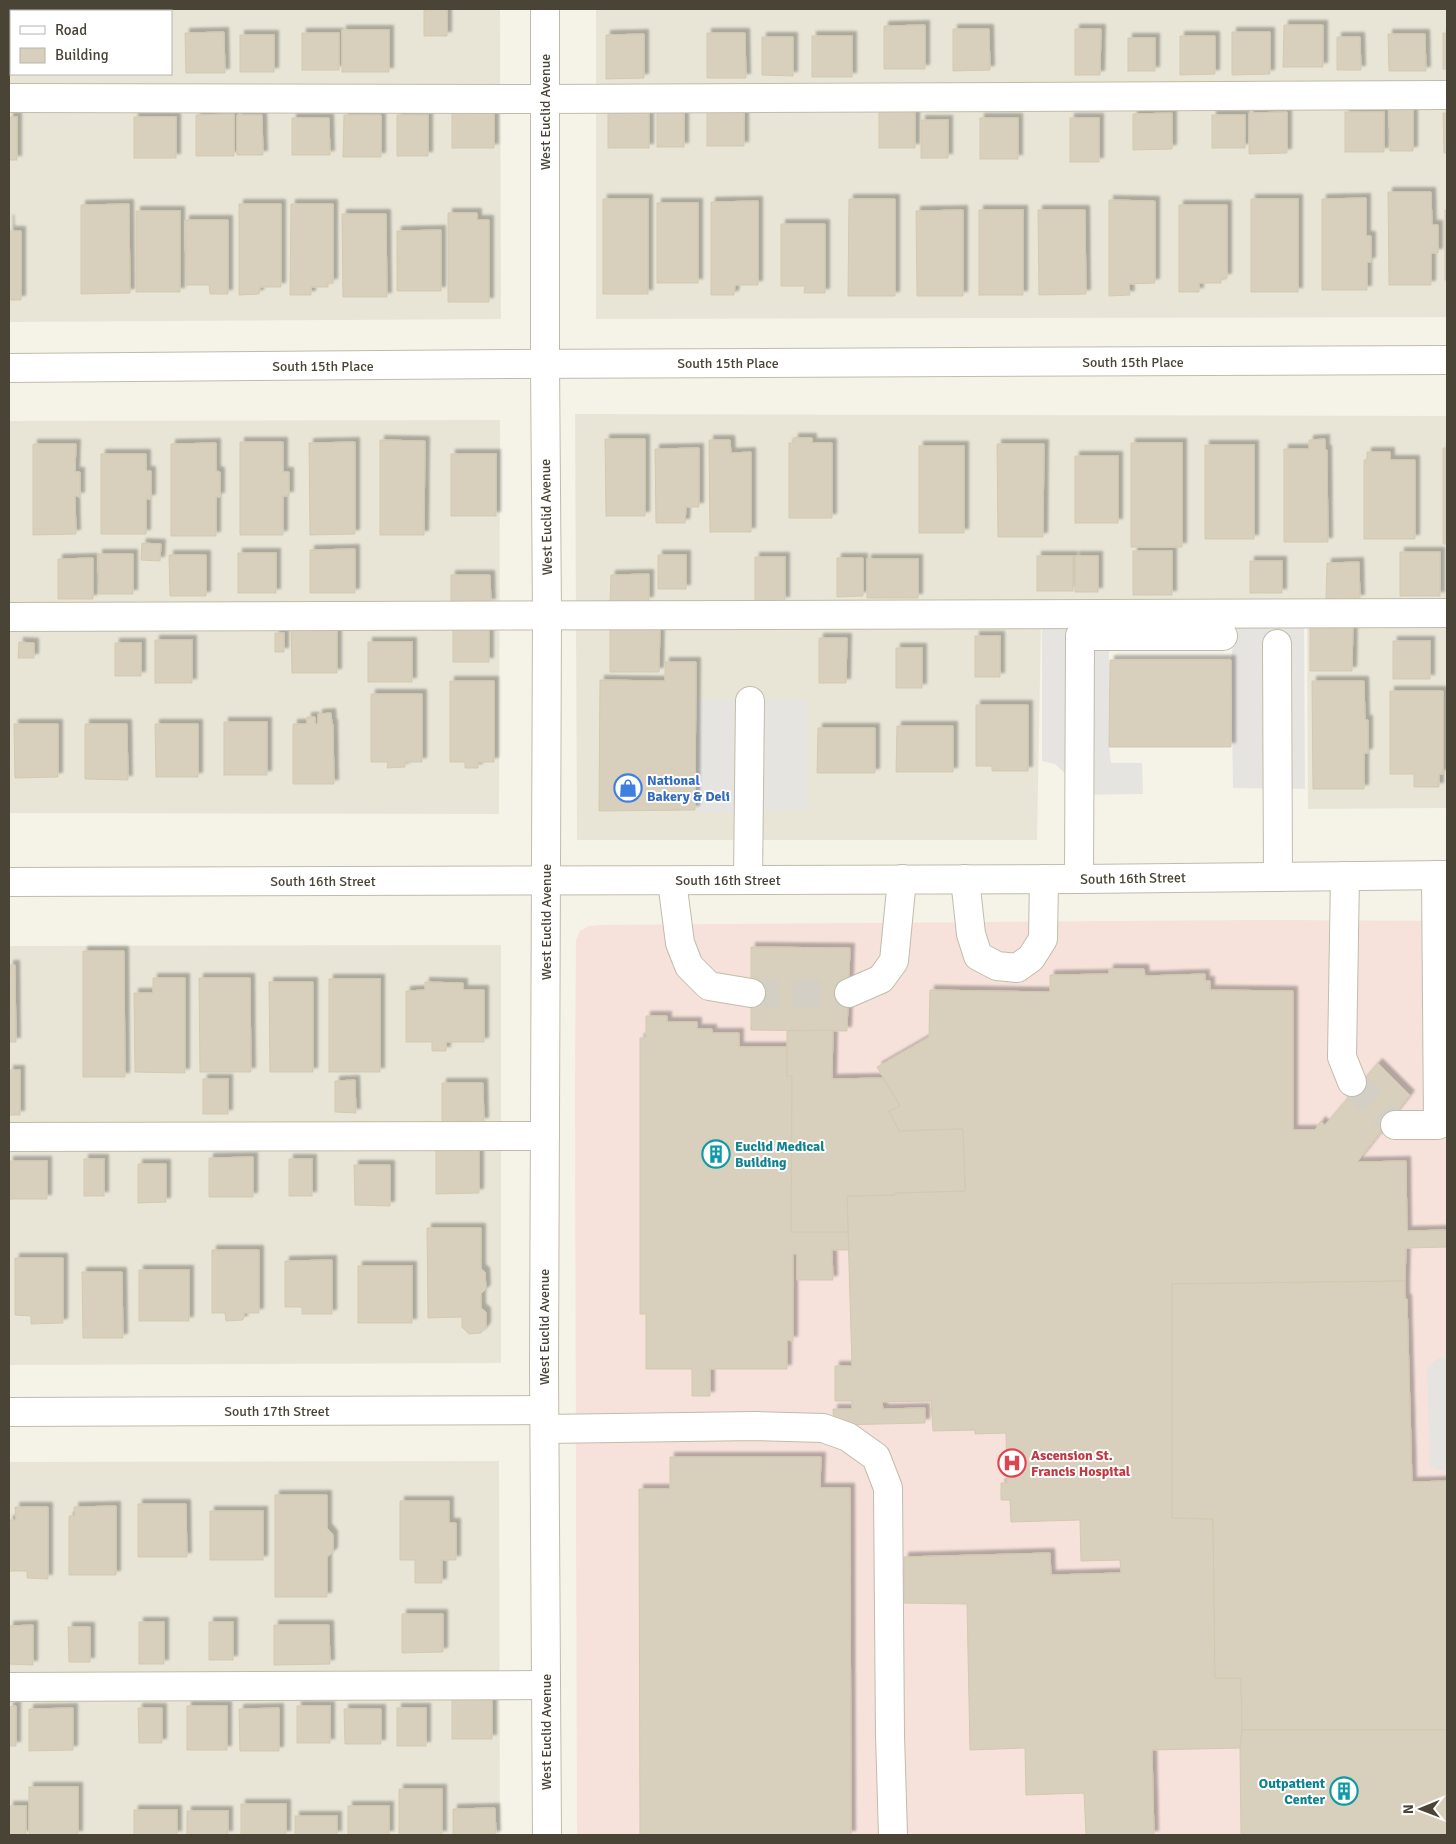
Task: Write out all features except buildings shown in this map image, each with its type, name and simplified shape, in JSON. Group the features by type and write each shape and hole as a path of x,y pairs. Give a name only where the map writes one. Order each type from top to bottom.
{"street":[{"name":"West Euclid Avenue","path":"545,9 547,616 545,1685 547,1835"},
{"path":"9,98 544,99 1447,95"},
{"name":"South 15th Place","path":"9,368 1447,360"},
{"path":"9,617 1447,613"},
{"path":"1079,879 1080,636 1223,636"},
{"path":"1277,644 1278,877"},
{"path":"748,880 750,700"},
{"path":"1395,1125 1438,1125 1442,875"},
{"name":"South 16th Street","path":"9,882 672,881 1442,875"},
{"path":"1345,876 1342,1057 1352,1082"},
{"path":"849,993 881,979 894,961 902,879"},
{"path":"965,879 971,934 978,956 997,966 1017,968 1031,958 1043,939 1044,879"},
{"path":"672,881 680,944 689,966 709,986 751,993"},
{"path":"9,1137 545,1136"},
{"name":"South 17th Street","path":"9,1412 545,1420 756,1426 823,1428 848,1437 876,1457 888,1488 890,1735 893,1835"},
{"path":"9,1687 545,1685"}],"shaded area":[{"path":"9,9 500,9 501,319 9,322"},
{"path":"596,9 1447,9 1447,317 596,319"},
{"path":"575,414 1447,416 1447,808 1308,809 1307,622 1041,624 1037,840 577,840"},
{"path":"500,420 499,814 9,813 9,421"},
{"path":"1304,623 1305,789 1233,788 1231,660 1236,624"},
{"path":"1109,624 1109,747 1111,763 1142,763 1143,794 1068,795 1069,777 1055,764 1042,761 1042,626"},
{"path":"698,700 808,700 808,810 697,813"},
{"name":"Ascension St. Francis Hospital","path":"1264,920 1447,921 1447,1835 577,1835 575,1090 576,941 580,931 589,926 601,925"},
{"path":"501,945 501,1363 9,1365 9,946"},
{"path":"1439,1358 1447,1358 1447,1472 1430,1467 1427,1368"},
{"path":"499,1461 500,1835 9,1835 9,1462"}],"tunnel":[{"path":"751,993 849,993"},
{"path":"1352,1082 1395,1125"}],"place":[{"name":"National Bakery & Deli","path":"628,788"},
{"name":"Euclid Medical Building","path":"716,1154"},
{"name":"Ascension St. Francis Hospital","path":"1012,1463"},
{"name":"Outpatient Center","path":"1344,1791"}]}
